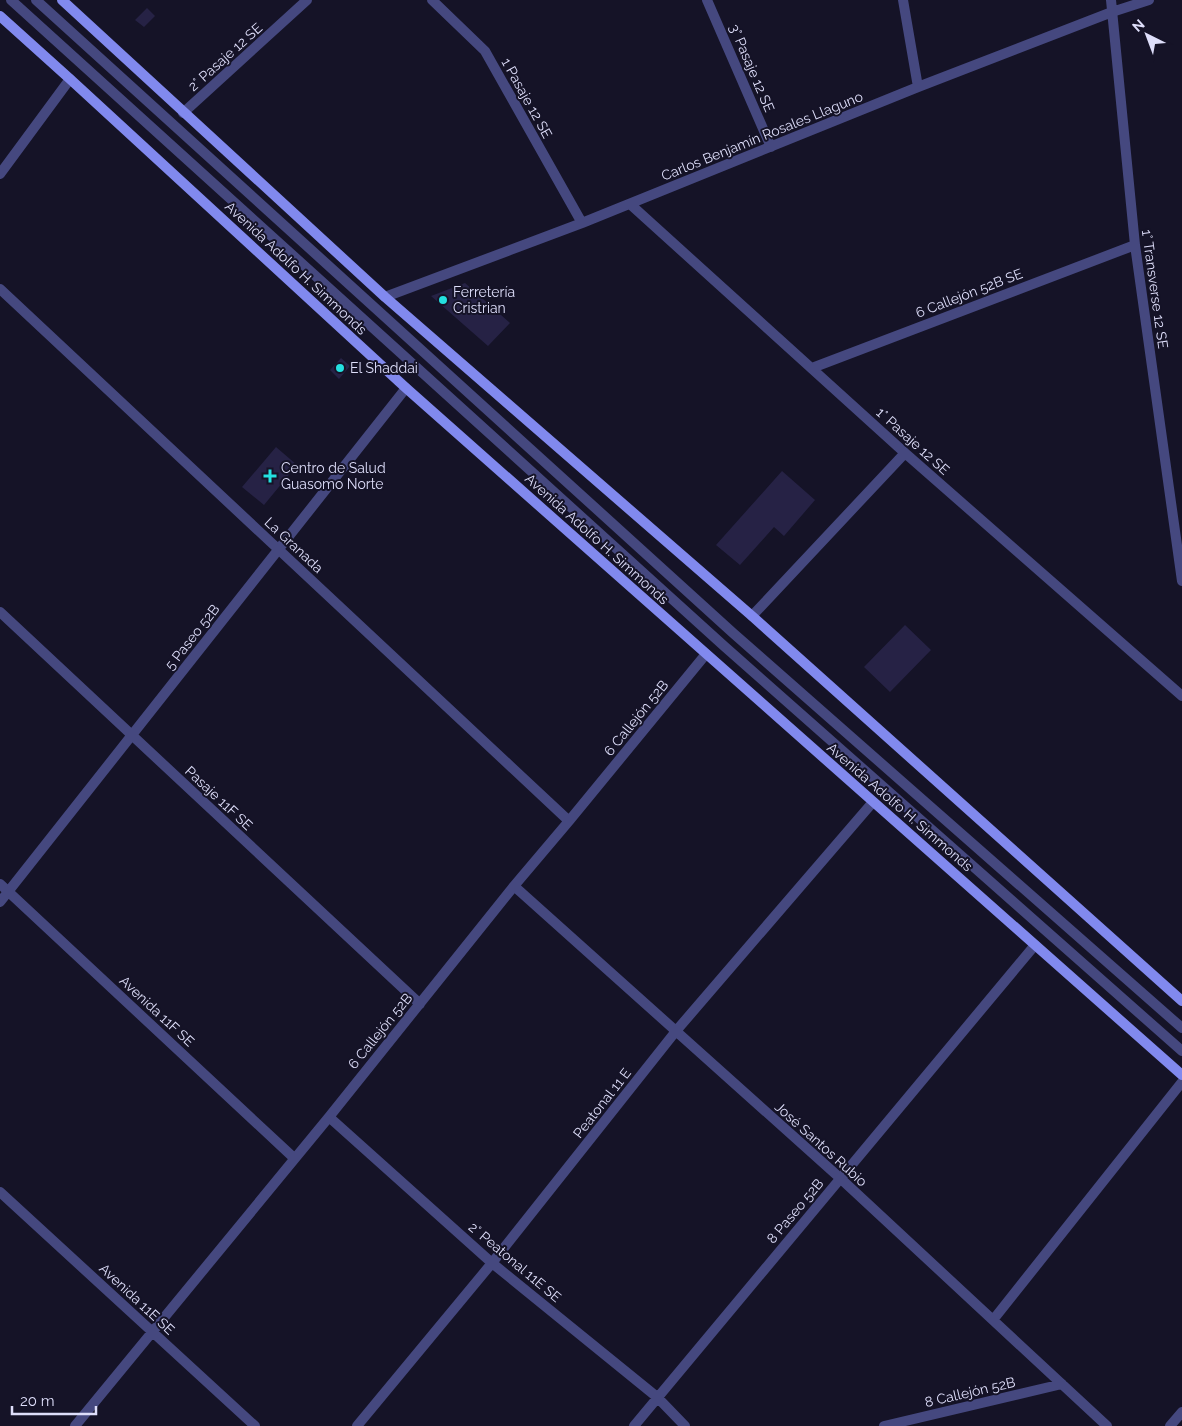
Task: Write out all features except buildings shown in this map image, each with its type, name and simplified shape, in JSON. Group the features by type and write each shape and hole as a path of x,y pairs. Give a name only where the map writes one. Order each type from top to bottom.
{"main road":[{"path":"62,0 385,297 752,616 1182,1001"},
{"name":"Avenida Adolfo H. Simmonds","path":"0,16 406,388 1182,1075"}],"street":[{"name":"Avenida Adolfo H. Simmonds","path":"11,0 724,646 1182,1051"},
{"name":"Avenida Adolfo H. Simmonds","path":"36,0 733,633 1182,1028"},
{"name":"2° Pasaje 12 SE","path":"183,113 307,0"},
{"name":"1 Pasaje 12 SE","path":"432,0 485,50 582,223"},
{"name":"3° Pasaje 12 SE","path":"707,0 772,148"},
{"path":"903,0 918,87"},
{"name":"1° Transverse 12 SE","path":"1111,0 1135,245 1182,581"},
{"name":"Carlos Benjamín Rosales Llaguno","path":"385,297 582,223 772,148 918,87 1112,12 1149,0"},
{"path":"0,174 70,79"},
{"name":"1° Pasaje 12 SE","path":"630,204 905,453 1182,696"},
{"name":"6 Callejón 52B SE","path":"812,368 1135,245"},
{"name":"La Granada","path":"0,289 569,821"},
{"name":"5 Paseo 52B","path":"0,902 406,388"},
{"path":"752,616 905,453"},
{"name":"Pasaje 11F SE","path":"0,612 420,1004"},
{"name":"6 Callejón 52B","path":"75,1426 329,1116 514,886 706,654"},
{"name":"Peatonal 11 E","path":"357,1426 492,1263 676,1031 873,802"},
{"name":"Avenida 11F SE","path":"0,884 294,1158"},
{"name":"José Santos Rubio","path":"514,886 840,1178 1107,1426"},
{"name":"8 Paseo 52B","path":"634,1426 1035,945"},
{"path":"993,1320 1182,1082"},
{"name":"2° Peatonal 11E SE","path":"329,1116 492,1263 657,1398 685,1426"},
{"name":"Avenida 11E SE","path":"0,1192 255,1426"},
{"name":"8 Callejón 52B","path":"884,1426 1062,1384"},
{"path":"1170,1426 1182,1412"}],"place":[{"name":"Ferretería Cristrian","path":"443,300"},
{"name":"El Shaddai","path":"340,368"},
{"name":"Centro de Salud Guasomo Norte","path":"270,476"}]}
